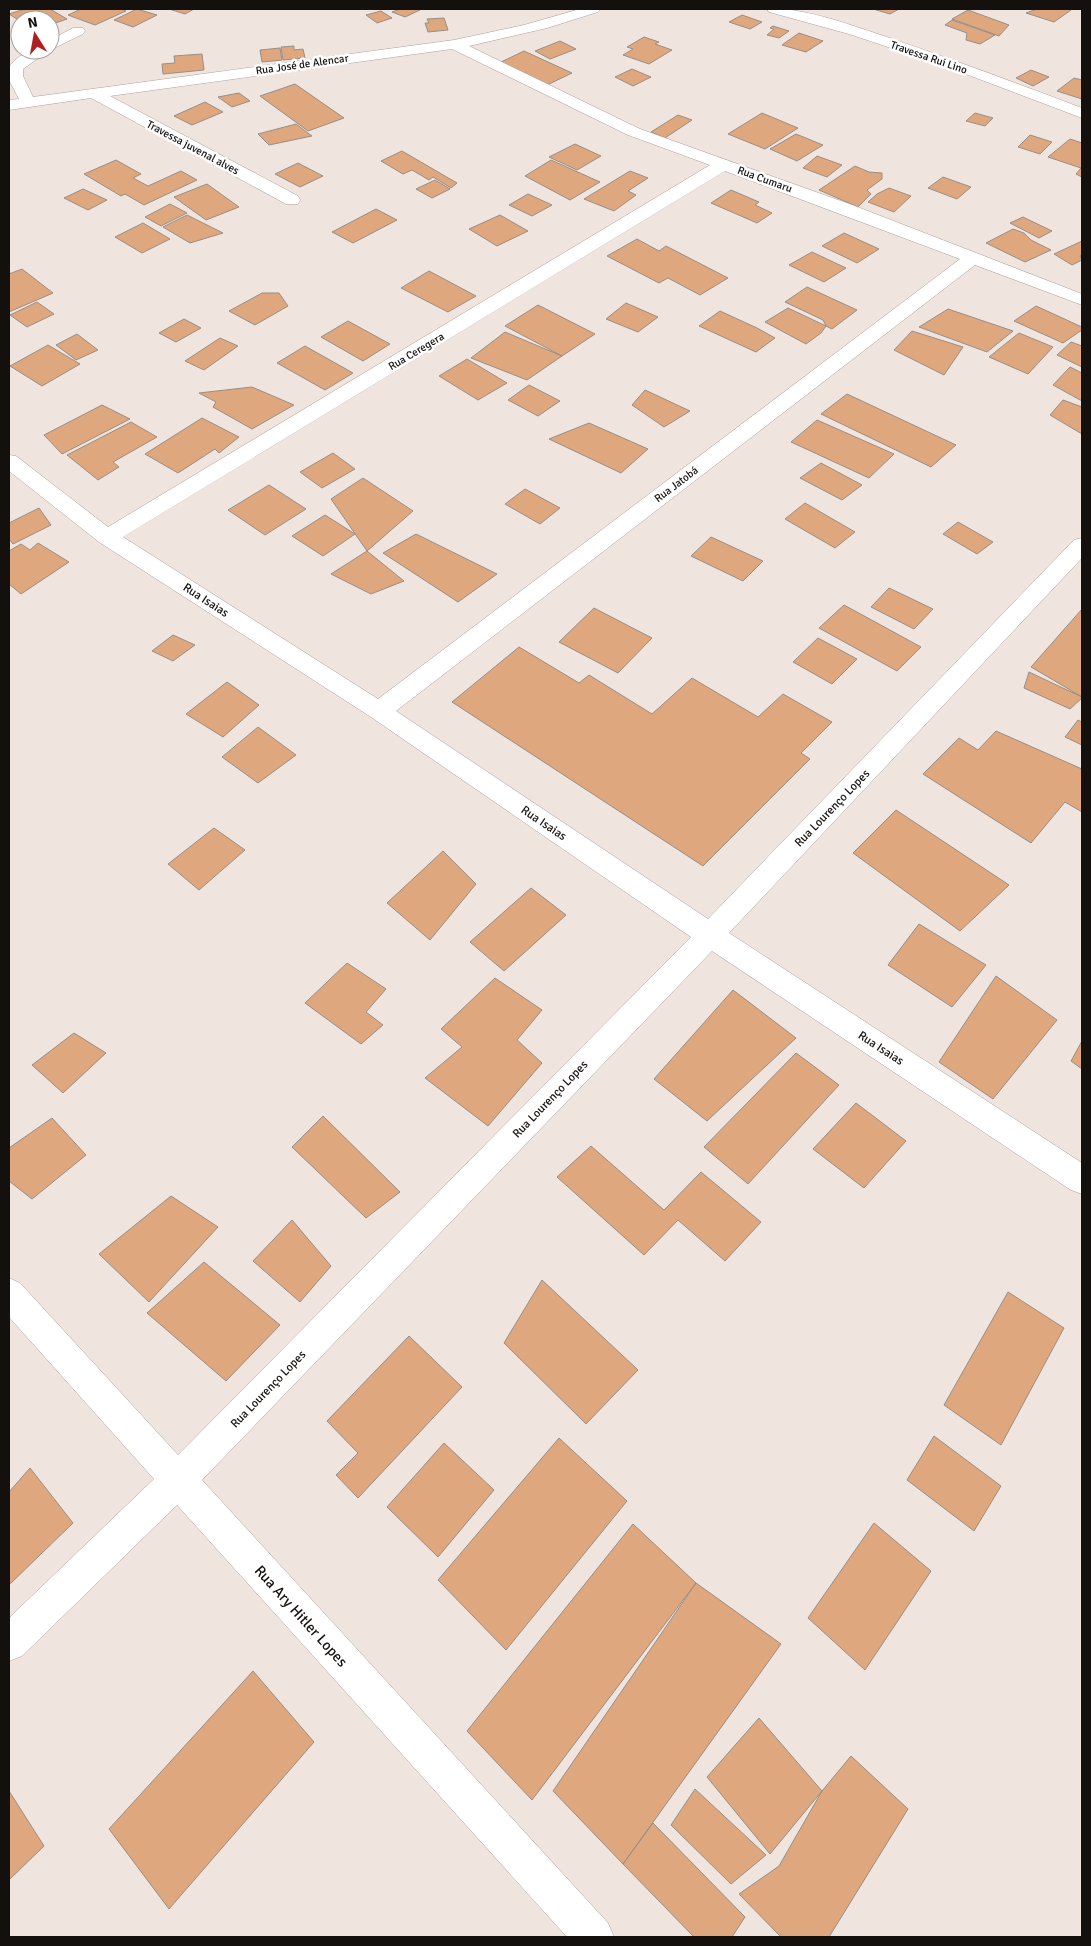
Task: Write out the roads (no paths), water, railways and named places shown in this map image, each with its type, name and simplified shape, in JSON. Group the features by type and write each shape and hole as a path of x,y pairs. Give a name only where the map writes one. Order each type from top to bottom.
{"street":[{"name":"Rua José de Alencar","path":"9,105 454,44 518,32 567,19 593,9"},
{"name":"Travessa Rui Lino","path":"774,9 854,31 948,62 1082,113"},
{"path":"543,11 567,19"},
{"path":"60,41 78,31"},
{"name":"Rua Cumaru","path":"454,44 634,132 724,164 1082,300"},
{"path":"24,60 18,63 13,75 29,103"},
{"name":"Travessa juvenal alves","path":"95,94 292,200"},
{"name":"Rua Ceregera","path":"107,537 724,164"},
{"name":"Rua Jatobá","path":"378,710 973,258"},
{"name":"Rua Isaias","path":"9,461 107,537 378,710 710,936 1082,1180"},
{"name":"Rua Lourenço Lopes","path":"9,1643 178,1480 710,936 1082,545"},
{"name":"Rua Ary Hitler Lopes","path":"9,1294 594,1937"}]}
